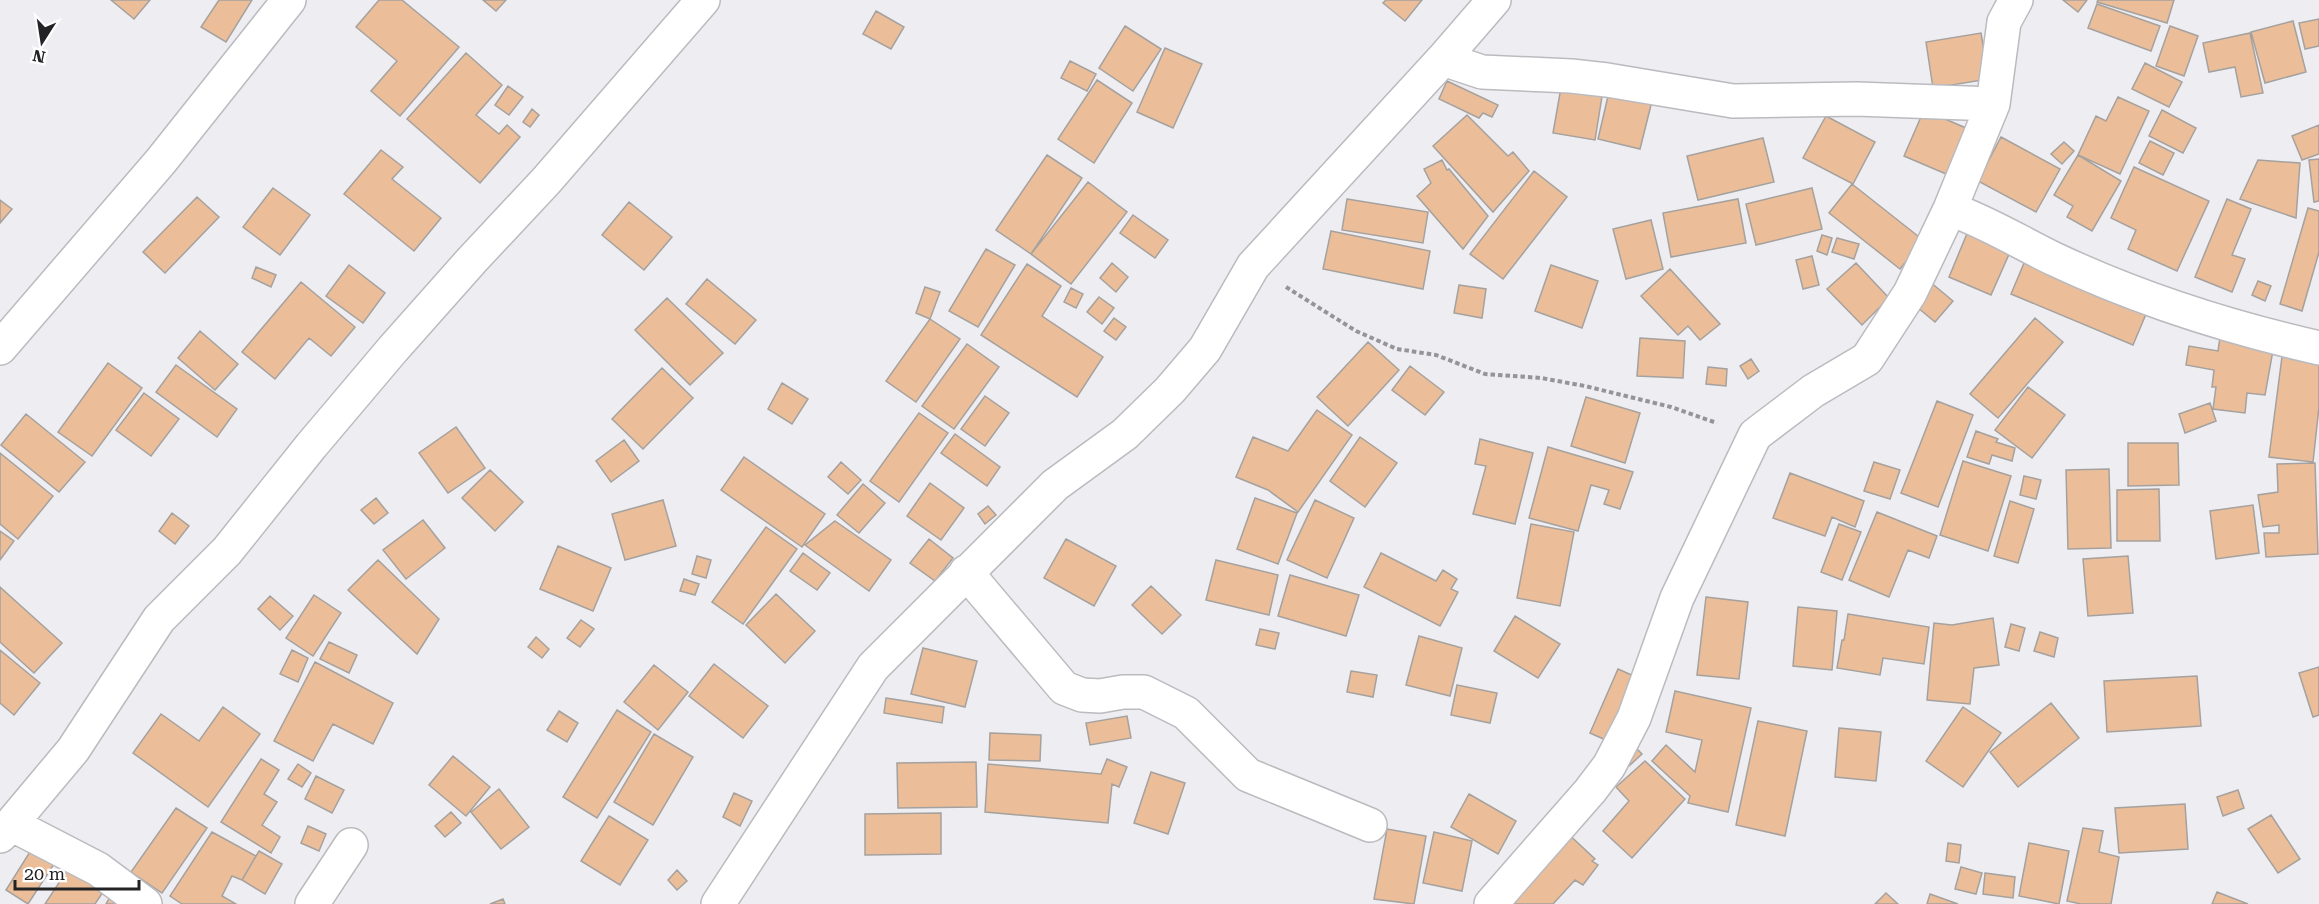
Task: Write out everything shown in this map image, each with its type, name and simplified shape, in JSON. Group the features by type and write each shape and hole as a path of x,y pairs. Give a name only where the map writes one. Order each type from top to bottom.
{"street":[{"path":"0,348 161,161 289,0"},
{"path":"145,904 98,869 6,830 73,750 159,619 227,551 393,349 546,181 703,0"},
{"path":"718,904 873,667 1055,485 1125,434 1170,390 1205,349 1253,266 1443,59 1494,0"},
{"path":"1491,904 1590,791 1609,766 1634,718 1677,598 1755,435 1813,391 1867,358 1910,293 1950,209 1993,104 2004,22 2016,0"},
{"path":"1443,59 1482,72 1598,79 1733,101 1857,99 1993,104"},
{"path":"1950,209 1977,219 2052,258 2151,300 2227,326 2319,348"},
{"path":"966,572 1064,688 1091,696 1144,692 1186,713 1248,775 1370,825"},
{"path":"312,904 351,845"}],"path":[{"path":"1253,266 1356,332 1397,349 1436,355 1485,374 1541,378 1585,386 1671,407 1755,435"}],"building":[{"path":"111,0 150,0 134,19"},
{"path":"219,0 252,0 226,42 201,27"},
{"path":"379,0 402,0 459,47 400,116 371,91 397,61 356,27"},
{"path":"483,0 506,0 496,11"},
{"path":"1386,0 1422,0 1405,21 1383,3"},
{"path":"2063,0 2087,0 2078,12"},
{"path":"2098,0 2174,0 2167,23 2097,2"},
{"path":"2097,4 2160,26 2151,51 2088,28"},
{"path":"876,11 904,27 891,49 863,34"},
{"path":"2319,19 2319,46 2305,49 2299,23"},
{"path":"2293,21 2306,72 2265,83 2251,32"},
{"path":"1125,26 1161,49 1133,91 1099,68"},
{"path":"2170,26 2198,36 2184,76 2156,66"},
{"path":"1981,33 1989,79 1933,88 1926,42"},
{"path":"2250,33 2263,93 2241,97 2235,67 2209,72 2203,43"},
{"path":"1165,48 1202,64 1173,128 1137,112"},
{"path":"466,53 502,85 476,115 499,134 507,125 520,137 480,183 407,119"},
{"path":"1070,61 1096,74 1087,91 1061,78"},
{"path":"2145,63 2182,82 2169,107 2132,89"},
{"path":"1097,80 1132,103 1094,163 1058,139"},
{"path":"1447,81 1498,105 1492,117 1483,113 1479,118 1439,99"},
{"path":"1562,82 1603,90 1595,140 1553,133"},
{"path":"508,86 523,97 509,115 495,105"},
{"path":"1609,92 1652,101 1640,149 1598,139"},
{"path":"2118,97 2149,111 2120,174 2078,155 2096,116 2106,121"},
{"path":"532,109 539,115 530,127 523,122"},
{"path":"1924,110 1966,128 1946,174 1904,156"},
{"path":"2162,110 2196,128 2183,153 2149,136"},
{"path":"1467,115 1508,156 1513,152 1529,171 1493,212 1433,146"},
{"path":"1826,116 1875,142 1853,184 1803,158"},
{"path":"2319,125 2319,154 2302,160 2292,136"},
{"path":"2001,137 2060,169 2036,212 1978,181"},
{"path":"1763,138 1774,182 1698,200 1687,156"},
{"path":"2150,141 2174,153 2163,175 2139,163"},
{"path":"2064,142 2074,151 2062,164 2051,154"},
{"path":"381,150 403,167 392,179 441,218 414,251 344,194"},
{"path":"1047,155 1082,178 1031,254 996,230"},
{"path":"2078,155 2121,181 2092,231 2067,217 2073,206 2054,195"},
{"path":"2319,159 2319,201 2314,202 2309,160"},
{"path":"1442,160 1447,170 1449,169 1488,216 1463,249 1417,196 1431,183 1424,169"},
{"path":"2258,160 2300,163 2296,218 2240,199"},
{"path":"2134,167 2209,201 2177,271 2128,249 2136,230 2111,218"},
{"path":"1534,171 1567,197 1503,279 1470,254"},
{"path":"1088,182 1127,212 1071,284 1031,254"},
{"path":"1852,184 1923,240 1900,269 1829,213"},
{"path":"273,188 310,215 280,255 243,227"},
{"path":"1812,188 1822,229 1756,245 1746,204"},
{"path":"197,197 219,217 165,273 143,252"},
{"path":"1347,199 1428,212 1423,243 1342,230"},
{"path":"1738,199 1746,243 1671,257 1663,213"},
{"path":"2227,199 2251,209 2232,255 2245,259 2232,292 2195,277"},
{"path":"0,200 12,209 0,223"},
{"path":"629,202 672,237 644,270 602,235"},
{"path":"2308,208 2319,211 2319,252 2302,311 2280,304"},
{"path":"1133,215 1168,240 1155,258 1120,233"},
{"path":"1651,220 1663,269 1626,279 1613,229"},
{"path":"1971,224 2014,243 1991,295 1949,277"},
{"path":"1331,231 1430,251 1423,289 1323,269"},
{"path":"1822,235 1832,238 1827,255 1817,251"},
{"path":"1837,238 1859,244 1854,259 1832,252"},
{"path":"986,249 1015,265 978,327 949,311"},
{"path":"1812,256 1819,285 1803,289 1796,260"},
{"path":"2027,256 2149,307 2133,345 2011,294"},
{"path":"1112,263 1128,277 1116,292 1100,278"},
{"path":"1856,263 1889,298 1862,325 1827,289"},
{"path":"1027,264 1061,286 1042,316 1103,357 1077,397 981,335"},
{"path":"349,265 385,293 363,323 326,296"},
{"path":"1551,265 1598,281 1582,328 1535,311"},
{"path":"256,267 276,275 271,287 252,278"},
{"path":"1670,269 1720,324 1700,340 1688,326 1678,335 1641,296"},
{"path":"707,279 756,320 735,344 686,304"},
{"path":"1929,281 1953,301 1935,322 1911,302"},
{"path":"2258,281 2271,286 2265,301 2252,295"},
{"path":"301,282 355,327 331,356 309,338 275,379 242,352"},
{"path":"1459,285 1486,289 1482,318 1454,313"},
{"path":"925,287 940,292 930,319 916,313"},
{"path":"1071,288 1083,294 1076,308 1064,302"},
{"path":"1099,297 1114,308 1102,324 1087,312"},
{"path":"667,298 723,353 690,385 635,330"},
{"path":"1114,318 1126,327 1116,340 1104,331"},
{"path":"2035,318 2063,342 1998,418 1970,394"},
{"path":"930,319 960,339 916,402 886,381"},
{"path":"200,331 238,364 215,390 178,358"},
{"path":"2220,337 2274,345 2265,395 2247,393 2245,413 2213,409 2216,387 2212,387 2214,370 2186,365 2189,346 2218,351"},
{"path":"1640,338 1685,341 1683,378 1637,376"},
{"path":"1368,342 1399,370 1348,426 1317,397"},
{"path":"967,344 999,367 954,429 922,406"},
{"path":"2283,349 2319,363 2319,407 2313,462 2269,457"},
{"path":"1751,359 1759,371 1748,379 1740,366"},
{"path":"108,363 142,388 92,456 58,432"},
{"path":"176,365 237,409 217,437 156,392"},
{"path":"1410,366 1444,392 1425,415 1392,390"},
{"path":"1708,367 1727,369 1726,386 1706,384"},
{"path":"662,368 693,398 643,449 612,419"},
{"path":"782,383 808,399 792,424 768,409"},
{"path":"2028,387 2065,415 2032,458 1995,430"},
{"path":"144,393 179,419 151,456 116,430"},
{"path":"985,396 1009,413 985,446 961,429"},
{"path":"1586,397 1640,413 1625,463 1571,446"},
{"path":"1937,401 1973,415 1938,507 1901,493"},
{"path":"2210,403 2216,421 2185,433 2179,414"},
{"path":"1317,410 1352,435 1298,512 1268,490 1236,477 1253,437 1288,451"},
{"path":"919,413 948,433 899,502 870,481"},
{"path":"26,414 85,462 59,492 1,445"},
{"path":"456,427 485,468 448,493 419,453"},
{"path":"1976,431 1998,439 1996,442 2015,448 2012,461 1992,455 1989,464 1967,457"},
{"path":"955,434 1000,467 987,486 941,453"},
{"path":"1360,437 1397,463 1365,507 1330,481"},
{"path":"1480,439 1533,453 1515,524 1473,514 1486,466 1475,464"},
{"path":"624,440 639,461 611,482 596,461"},
{"path":"2128,443 2178,443 2179,485 2128,486"},
{"path":"1548,447 1633,472 1620,509 1604,504 1609,490 1591,485 1578,531 1529,518"},
{"path":"0,453 53,496 18,539 0,524"},
{"path":"744,457 825,514 802,547 721,490"},
{"path":"1963,461 2011,476 1988,551 1940,535"},
{"path":"841,462 861,480 848,494 828,477"},
{"path":"1874,462 1900,470 1890,499 1864,491"},
{"path":"2315,463 2318,554 2266,557 2264,533 2279,533 2279,525 2263,527 2258,495 2278,492 2277,464"},
{"path":"2109,469 2111,548 2068,549 2066,470"},
{"path":"490,470 523,502 495,531 462,498"},
{"path":"1790,473 1864,501 1855,527 1832,517 1825,536 1773,518"},
{"path":"2024,476 2041,480 2036,499 2020,495"},
{"path":"930,483 964,508 941,540 907,516"},
{"path":"863,484 885,503 859,533 837,515"},
{"path":"2159,489 2160,541 2117,541 2117,490"},
{"path":"376,498 388,513 374,524 361,510"},
{"path":"1255,498 1297,513 1278,564 1237,549"},
{"path":"663,500 676,546 625,560 612,514"},
{"path":"1315,500 1354,518 1327,578 1287,560"},
{"path":"2010,501 2034,509 2018,563 1994,556"},
{"path":"2253,505 2259,553 2216,559 2210,511"},
{"path":"988,506 996,515 985,524 978,514"},
{"path":"1877,512 1937,536 1929,558 1908,550 1889,597 1849,580"},
{"path":"172,513 189,526 175,544 159,531"},
{"path":"423,520 445,548 406,579 383,550"},
{"path":"835,521 891,560 869,591 805,545"},
{"path":"1531,524 1574,532 1560,606 1517,598"},
{"path":"1839,524 1861,532 1842,580 1821,572"},
{"path":"766,527 797,549 743,624 712,602"},
{"path":"0,531 14,541 0,560"},
{"path":"929,539 953,558 935,581 910,563"},
{"path":"1066,539 1116,566 1094,606 1044,578"},
{"path":"558,546 611,568 593,611 540,589"},
{"path":"803,553 830,573 817,590 790,571"},
{"path":"1381,553 1436,581 1443,570 1457,579 1451,589 1458,592 1440,626 1364,587"},
{"path":"697,556 711,560 706,578 692,574"},
{"path":"2128,556 2133,613 2088,616 2083,559"},
{"path":"378,560 439,619 417,654 348,590"},
{"path":"1216,560 1278,575 1269,615 1206,600"},
{"path":"1290,575 1359,595 1346,636 1278,616"},
{"path":"684,579 699,584 695,595 680,591"},
{"path":"1151,586 1181,615 1162,634 1132,605"},
{"path":"0,587 62,643 34,673 0,642"},
{"path":"776,594 815,631 785,663 746,625"},
{"path":"314,595 341,613 313,656 286,638"},
{"path":"270,596 293,616 280,630 258,609"},
{"path":"1706,597 1748,602 1739,679 1697,675"},
{"path":"1798,607 1837,611 1832,670 1793,666"},
{"path":"1848,614 1929,627 1924,664 1883,658 1880,675 1837,668"},
{"path":"1515,616 1560,644 1538,678 1494,651"},
{"path":"1993,618 1999,665 1974,668 1970,704 1927,700 1934,623 1952,625"},
{"path":"581,620 594,629 580,647 567,638"},
{"path":"2011,624 2025,628 2019,651 2005,647"},
{"path":"1260,629 1279,633 1275,649 1256,645"},
{"path":"2040,632 2058,638 2054,657 2034,651"},
{"path":"1419,636 1462,648 1450,696 1406,685"},
{"path":"536,637 549,649 542,658 528,647"},
{"path":"329,642 357,655 349,673 320,659"},
{"path":"923,648 977,661 965,707 911,694"},
{"path":"0,650 40,683 14,715 0,703"},
{"path":"292,650 308,658 298,682 280,674"},
{"path":"315,662 393,703 373,744 333,724 313,761 274,741"},
{"path":"714,664 768,706 743,738 689,696"},
{"path":"654,665 688,692 658,730 624,702"},
{"path":"2319,667 2319,715 2313,717 2299,673"},
{"path":"1618,669 1645,681 1617,745 1590,733"},
{"path":"1351,671 1377,675 1373,697 1347,692"},
{"path":"2197,676 2201,726 2107,732 2104,681"},
{"path":"1457,685 1497,693 1490,723 1451,715"},
{"path":"1675,691 1751,708 1728,812 1688,803 1690,796 1652,761 1666,745 1695,772 1702,740 1666,732"},
{"path":"886,698 944,707 942,723 884,713"},
{"path":"2051,703 2079,738 2018,787 1990,752"},
{"path":"223,707 260,734 208,807 133,753 161,714 199,741"},
{"path":"1963,707 2001,733 1963,787 1926,761"},
{"path":"617,710 651,732 597,818 563,797"},
{"path":"559,711 578,723 567,742 547,730"},
{"path":"1127,716 1131,738 1090,745 1086,723"},
{"path":"1758,721 1807,731 1785,836 1736,825"},
{"path":"1839,728 1881,732 1876,781 1835,777"},
{"path":"990,733 1041,735 1040,761 989,760"},
{"path":"654,734 693,757 653,825 614,802"},
{"path":"1634,746 1642,754 1629,766 1621,758"},
{"path":"453,756 490,787 466,816 429,785"},
{"path":"261,759 279,770 264,794 277,802 262,825 280,837 271,853 221,822"},
{"path":"1107,759 1127,767 1119,787 1112,784 1108,823 985,812 988,764 1101,774"},
{"path":"1645,761 1685,799 1632,858 1603,831 1629,801 1616,787"},
{"path":"976,762 977,807 898,808 897,763"},
{"path":"298,764 311,773 302,787 288,779"},
{"path":"1151,772 1185,783 1168,834 1134,823"},
{"path":"316,776 344,790 332,813 305,799"},
{"path":"499,789 529,827 501,849 471,812"},
{"path":"2238,790 2244,808 2223,816 2217,797"},
{"path":"734,793 752,801 740,826 723,817"},
{"path":"1469,794 1516,821 1498,854 1451,827"},
{"path":"2185,804 2188,849 2119,853 2115,808"},
{"path":"176,808 207,828 162,893 131,872"},
{"path":"451,812 461,823 445,837 435,826"},
{"path":"941,813 941,854 865,855 865,814"},
{"path":"2271,815 2300,859 2278,873 2248,829"},
{"path":"609,816 648,840 620,885 581,861"},
{"path":"308,826 326,834 319,851 301,843"},
{"path":"2083,828 2103,831 2099,852 2119,857 2111,904 2081,904 2067,901"},
{"path":"1387,829 1426,836 1414,904 1374,899"},
{"path":"1564,830 1595,859 1592,861 1598,865 1583,885 1575,880 1553,904 1516,904 1505,893"},
{"path":"212,832 256,856 242,880 232,876 222,896 236,904 182,904 170,896"},
{"path":"1434,832 1472,841 1462,891 1423,883"},
{"path":"1948,843 1961,845 1959,863 1946,861"},
{"path":"2029,843 2069,851 2059,904 2019,896"},
{"path":"33,847 56,861 28,904 6,890"},
{"path":"259,851 282,864 265,894 242,880"},
{"path":"70,866 105,889 95,904 45,904"},
{"path":"1961,867 1982,873 1976,894 1955,889"},
{"path":"677,870 687,881 677,890 668,880"},
{"path":"1985,873 2015,877 2013,898 1983,894"},
{"path":"2217,892 2248,904 2212,904"},
{"path":"1886,893 1898,904 1875,904"},
{"path":"1930,894 1958,904 1927,904"},
{"path":"110,897 120,904 106,904"},
{"path":"503,899 505,904 490,904"}]}
